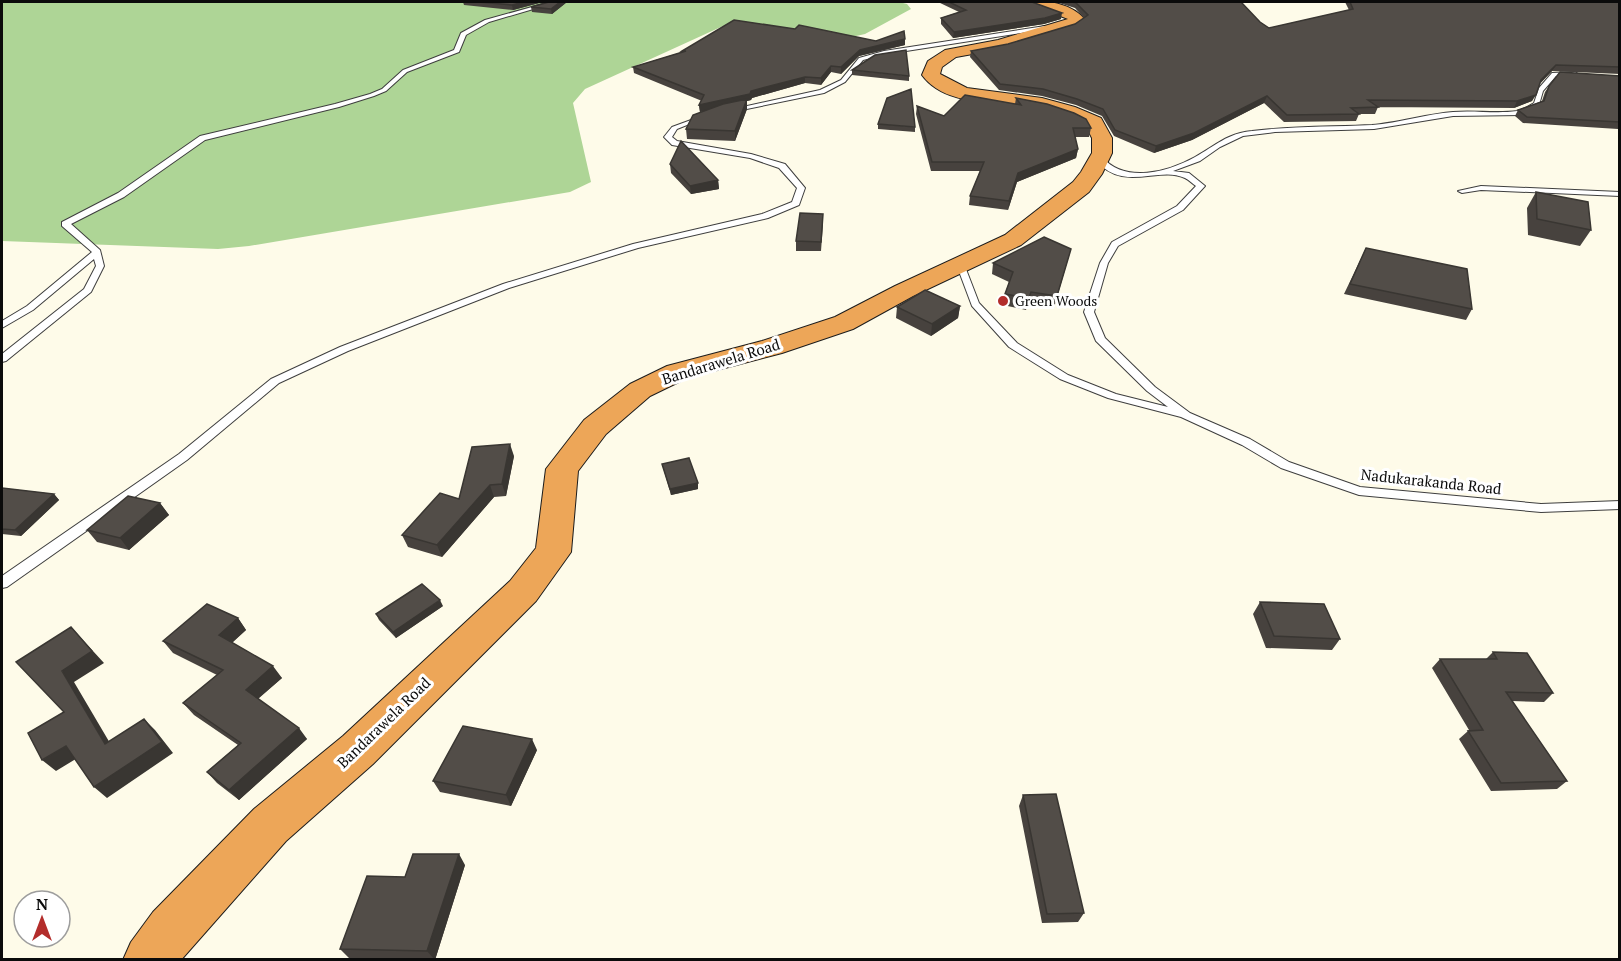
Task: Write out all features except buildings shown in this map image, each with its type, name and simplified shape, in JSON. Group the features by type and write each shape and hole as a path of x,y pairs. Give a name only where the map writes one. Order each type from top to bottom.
{"highway":[{"path":"1037,2 1072,15 1077,20 1000,45 951,53 934,65 931,75 938,82 953,90 974,95 1033,102 1072,111 1094,122 1102,138 1102,153 1099,159"},
{"name":"Bandarawela Road","path":"149,960 171,930 270,825 358,750 523,591 553,552 562,469 595,427 640,390 677,372 772,347 844,322 904,291 962,266 1022,233 1081,187 1099,159"}],"lane":[{"path":"2,359 88,290 100,266 97,252 65,224 121,195 194,142 372,95 384,90 405,71 457,51 463,34 487,21 554,2"},
{"path":"724,112 822,92 843,81 861,59 886,52 1067,25"},
{"path":"1099,159 1105,166 1124,174 1140,176 1165,172 1197,159 1217,145 1241,134 1275,130 1374,127 1453,114 1521,112 1537,104 1541,86 1554,74 1585,75"},
{"path":"2,583 183,457 275,381 344,349 506,286 636,246 765,216 796,202 801,188 782,166 751,156 675,143 668,136 674,128 712,115"},
{"name":"Nadukarakanda Road","path":"1165,172 1186,176 1201,186 1180,208 1115,244 1104,263 1089,312 1100,339 1151,389 1186,416 1246,442 1285,465 1359,491 1541,508 1620,504"},
{"path":"1462,191 1481,188 1620,194"},
{"path":"2,326 30,308 97,252"},
{"path":"962,266 975,304 1013,345 1064,377 1112,396 1186,416"}],"green space":[{"path":"2,2 899,2 907,4 911,9 865,34 847,38 742,24 723,26 585,89 573,103 591,182 570,192 249,246 218,249 2,241"}],"place":[{"name":"Green Woods","path":"1003,301"}]}
